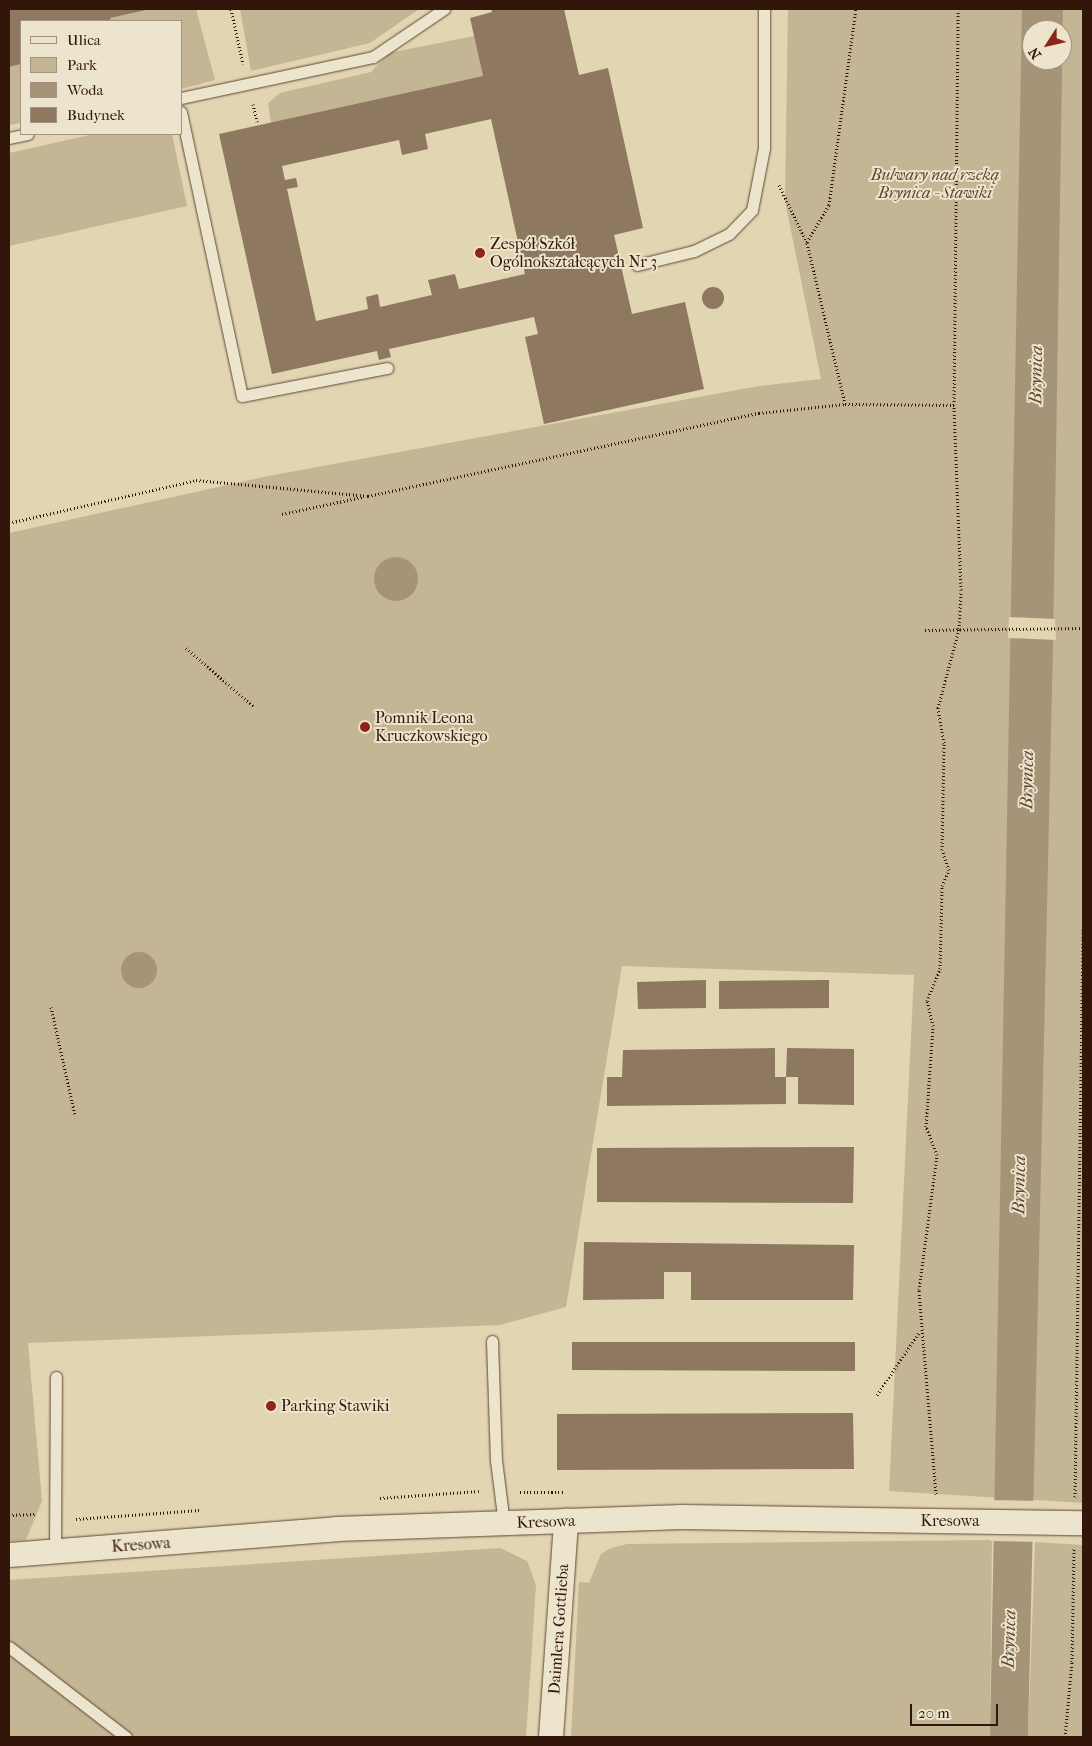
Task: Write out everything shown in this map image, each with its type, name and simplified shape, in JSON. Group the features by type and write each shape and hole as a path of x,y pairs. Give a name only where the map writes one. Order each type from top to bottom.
{"street":[{"name":"Kresowa","path":"9,1555 337,1530 682,1517 1075,1523"},
{"name":"Daimlera Gottlieba","path":"551,1737 566,1521"}],"lane":[{"path":"182,98 373,57 444,9"},
{"path":"638,265 694,251 740,224 756,199 764,148 764,9"},
{"path":"182,117 242,396 387,368"},
{"path":"9,138 23,135"},
{"path":"492,1341 496,1460 504,1524"},
{"path":"55,1552 56,1377"},
{"path":"9,1647 126,1737"}],"path":[{"path":"807,243 829,205 856,9"},
{"path":"936,1499 920,1330 919,1290 937,1155 926,1127 933,1026 927,1001 940,969 942,886 949,870 942,850 944,743 938,708 959,629 954,405 958,9"},
{"path":"764,148 807,243 845,404"},
{"path":"282,514 759,413 845,404 954,405"},
{"path":"9,522 196,480 368,496"},
{"path":"925,630 984,627 1083,628"},
{"path":"186,648 254,707"},
{"path":"1065,1737 1072,1662 1083,928"},
{"path":"51,1008 75,1115"},
{"path":"877,1395 920,1330"},
{"path":"369,1499 487,1491"},
{"path":"9,1515 56,1516 74,1519 212,1510"}],"green space":[{"path":"150,9 196,9 215,80 182,89 182,20 111,20 110,18"},
{"path":"240,9 419,9 370,43 251,71"},
{"name":"Bulwary nad rzeką Brynica - Stawiki","path":"788,9 1083,9 1083,1503 889,1491 914,975 622,966 566,1307 500,1325 28,1343 42,1501 26,1540 9,1541 9,533 268,476 759,386 821,379 785,201"},
{"path":"474,36 483,76 271,123 268,103 280,93 371,72 389,53"},
{"path":"20,64 20,123 9,125 9,67"},
{"path":"90,135 172,135 187,206 9,246 9,153"},
{"path":"992,1540 990,1737 571,1737 579,1582 589,1583 601,1554 611,1548 627,1544"},
{"path":"1035,1542 1083,1545 1083,1737 1028,1737"},
{"path":"500,1548 527,1561 536,1585 526,1737 9,1737 9,1580"}],"water":[{"name":"Brynica","path":"1022,9 1063,9 1063,20 1022,20 1022,70 1062,70 1053,645 1028,1737 990,1737"},
{"path":"396,557 408,561 414,567 418,579 414,591 408,597 396,601 384,597 378,591 374,579 378,567 384,561"},
{"path":"139,952 146,953 152,957 156,963 156,977 152,983 146,987 139,988 132,987 126,983 122,977 121,970 122,963 126,957 132,953"}],"pier":[{"path":"1009,617 1055,619 1056,640 1008,638"},
{"path":"990,1500 1038,1501 1038,1542 990,1541"}],"building":[{"path":"9,9 146,9 110,18 111,20 20,20 20,64 9,67"},
{"path":"491,9 564,9 579,75 608,68 643,228 614,235 632,314 685,302 704,389 544,424 525,337 538,334 534,317 389,349 391,357 379,360 377,351 272,374 219,134 483,76 470,18 492,12","holes":["491,119 525,274 459,289 455,274 428,280 432,295 380,307 378,294 366,297 368,309 316,321 287,189 298,187 296,178 285,180 282,166 399,140 402,155 428,149 425,134"]},
{"path":"709,287 717,287 724,294 724,302 717,309 709,309 702,302 702,294"},
{"path":"706,980 706,1008 638,1009 637,982"},
{"path":"829,980 829,1008 719,1009 719,981"},
{"path":"775,1048 775,1077 786,1077 786,1104 607,1106 607,1077 622,1077 623,1050"},
{"path":"787,1048 854,1049 854,1105 798,1104 798,1077 786,1077"},
{"path":"854,1147 853,1203 597,1202 597,1148"},
{"path":"584,1242 854,1245 853,1300 691,1300 691,1272 664,1272 664,1299 583,1300"},
{"path":"572,1342 855,1342 855,1371 572,1370"},
{"path":"853,1413 854,1469 557,1470 557,1414"}],"place":[{"name":"Zespół Szkół Ogólnokształcących Nr 3","path":"480,253"},
{"name":"Pomnik Leona Kruczkowskiego","path":"365,727"},
{"name":"Parking Stawiki","path":"271,1406"}]}
